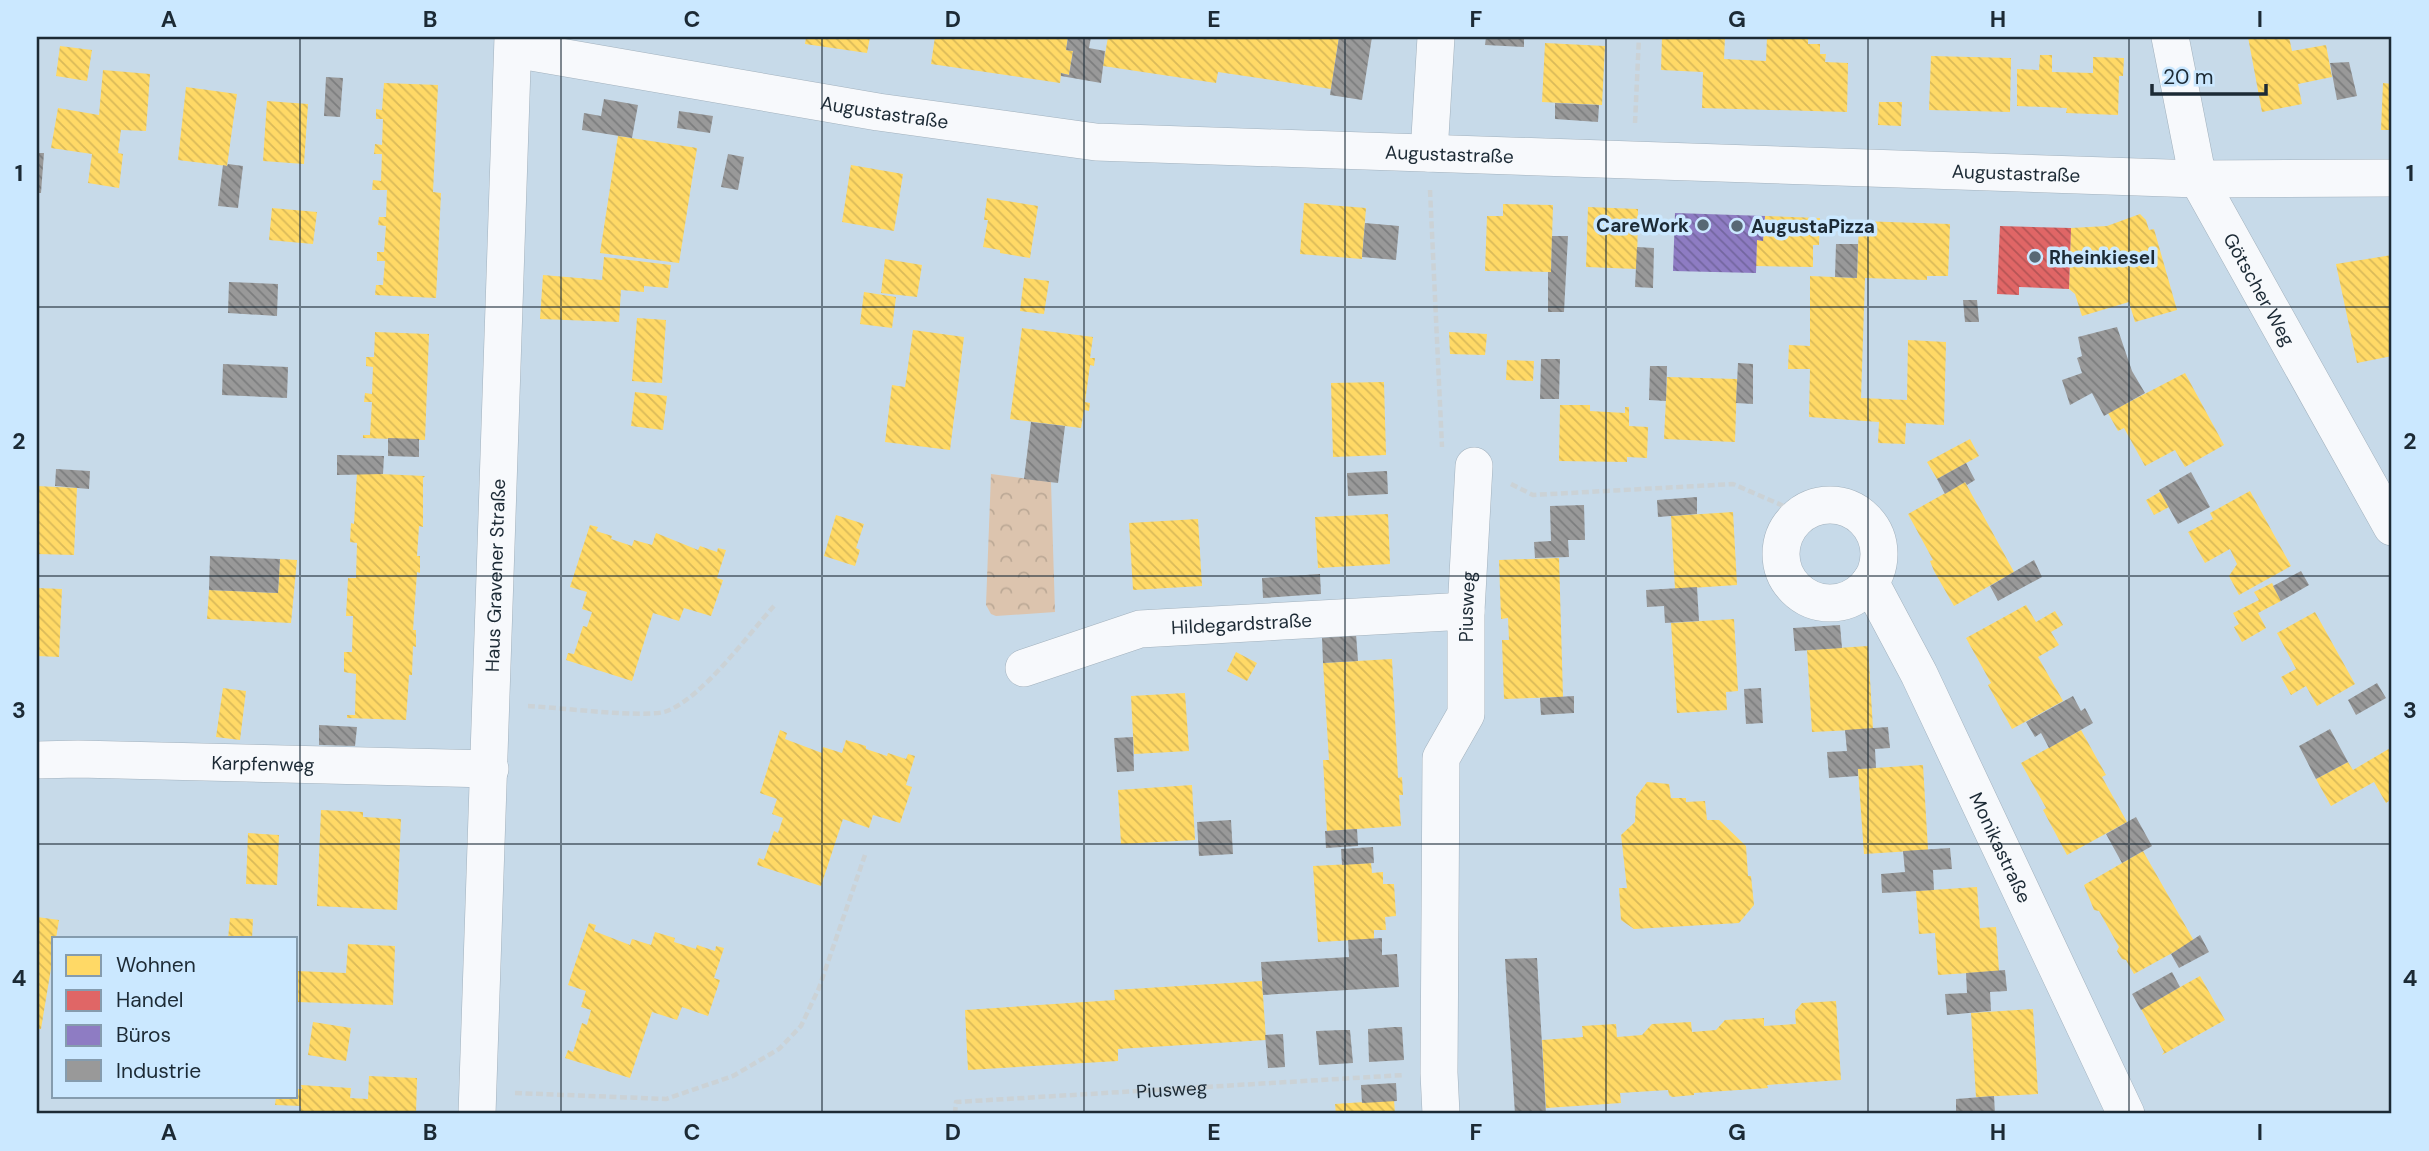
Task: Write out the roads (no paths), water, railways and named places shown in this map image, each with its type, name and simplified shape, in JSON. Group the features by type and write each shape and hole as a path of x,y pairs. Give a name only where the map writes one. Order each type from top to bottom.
{"street":[{"path":"1429,153 1436,37"},
{"name":"Götscher Weg","path":"2170,37 2198,179 2392,527"},
{"name":"Augustastraße","path":"514,43 878,112 1096,142 2198,179 2392,178"},
{"name":"Haus Gravener Straße","path":"478,1103 514,43"},
{"name":"Piusweg","path":"1441,1114 1441,758 1466,714 1466,611 1474,466"},
{"path":"1815,507 1838,507 1858,515 1869,526 1876,539 1876,569 1870,582 1859,594 1845,601 1814,601 1801,594 1790,583 1783,569 1783,538 1790,524 1815,507"},
{"name":"Monikastraße","path":"1870,582 1919,674 2126,1114"},
{"name":"Hildegardstraße","path":"1024,668 1140,629 1466,611"},
{"name":"Karpfenweg","path":"37,760 490,769"}],"place":[{"name":"CareWork","path":"1703,225"},
{"name":"AugustaPizza","path":"1737,226"},
{"name":"Rheinkiesel","path":"2035,257"}]}
